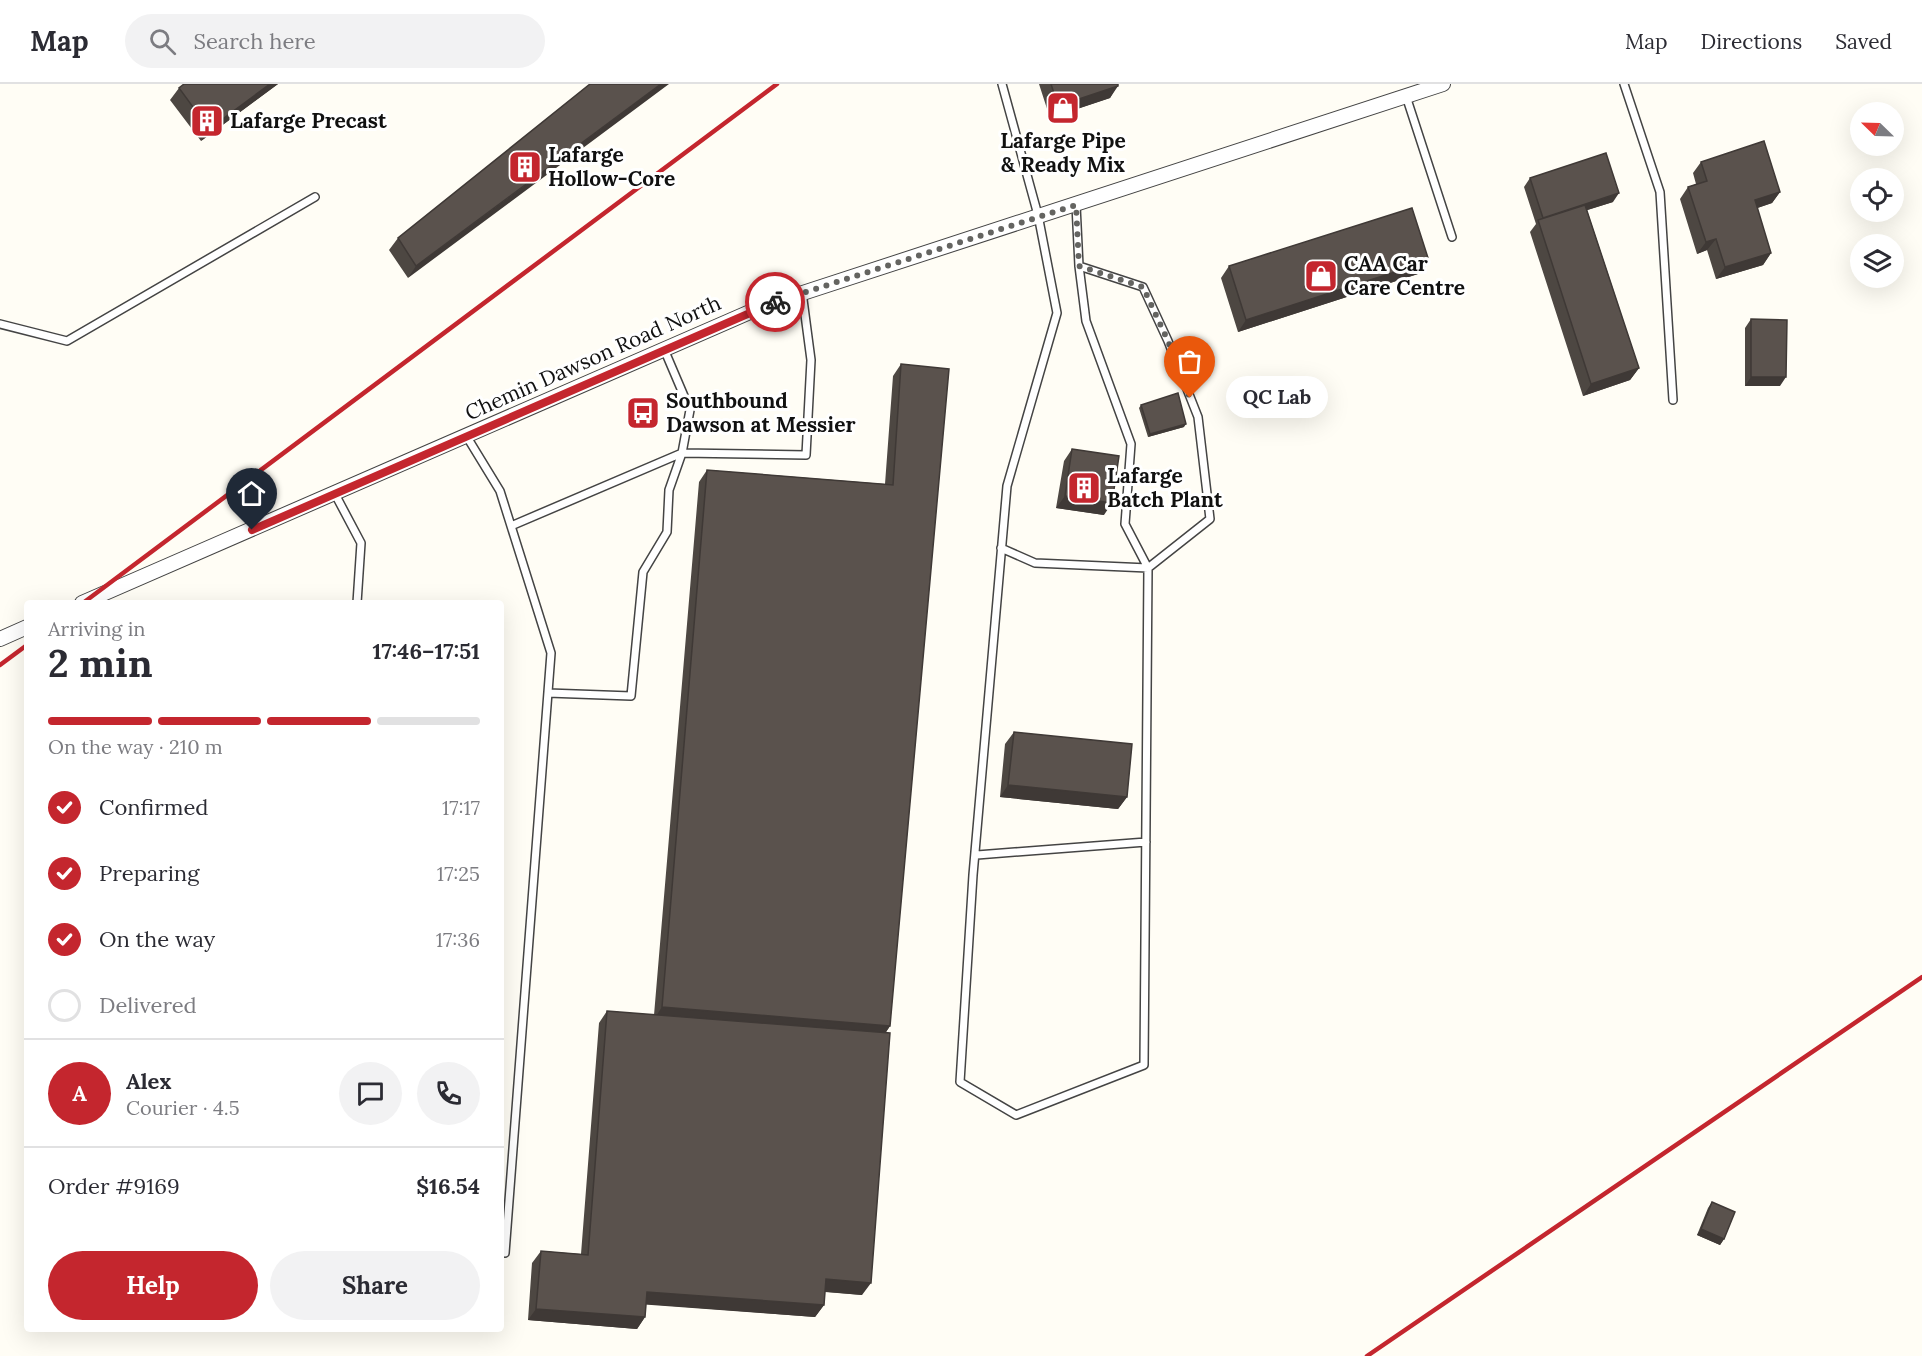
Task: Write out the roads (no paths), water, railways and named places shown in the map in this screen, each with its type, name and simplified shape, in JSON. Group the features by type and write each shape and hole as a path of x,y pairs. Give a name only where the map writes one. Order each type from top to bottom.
{"street":[{"name":"Chemin Dawson Road North","path":"89,600 467,437 664,349 802,292 1038,215 1076,205 1443,84"},
{"path":"0,639 24,628"}],"lane":[{"path":"1002,84 1038,215 1057,313 1006,486 977,855 973,875 960,1082 1016,1115 1144,1065 1149,568 1125,524 1131,444 1086,321 1079,266 1076,205"},
{"path":"1624,84 1660,192 1673,400"},
{"path":"1406,96 1452,237"},
{"path":"0,324 67,341 315,197"},
{"path":"1001,548 1035,562 1149,568 1210,519 1198,417 1168,341 1143,287 1079,266"},
{"path":"512,526 682,453 806,455 811,360 802,292"},
{"path":"548,693 631,696 643,572 667,531 669,490 682,453 690,410 664,349"},
{"path":"467,437 501,492 551,653 505,1253"},
{"path":"335,494 361,543 357,600"},
{"path":"977,855 1146,843"}],"railway":[{"path":"87,600 777,84"},
{"path":"0,665 24,647"},
{"path":"1367,1356 1922,977"}],"place":[{"name":"Lafarge Pipe & Ready Mix","path":"1063,108"},
{"name":"Lafarge Precast","path":"207,121"},
{"name":"Lafarge Hollow-Core","path":"525,167"},
{"name":"CAA Car Care Centre","path":"1321,276"},
{"name":"QC Lab","path":"1190,398"},
{"name":"Southbound Dawson at Messier","path":"643,413"},
{"name":"Lafarge Batch Plant","path":"1084,488"}]}
